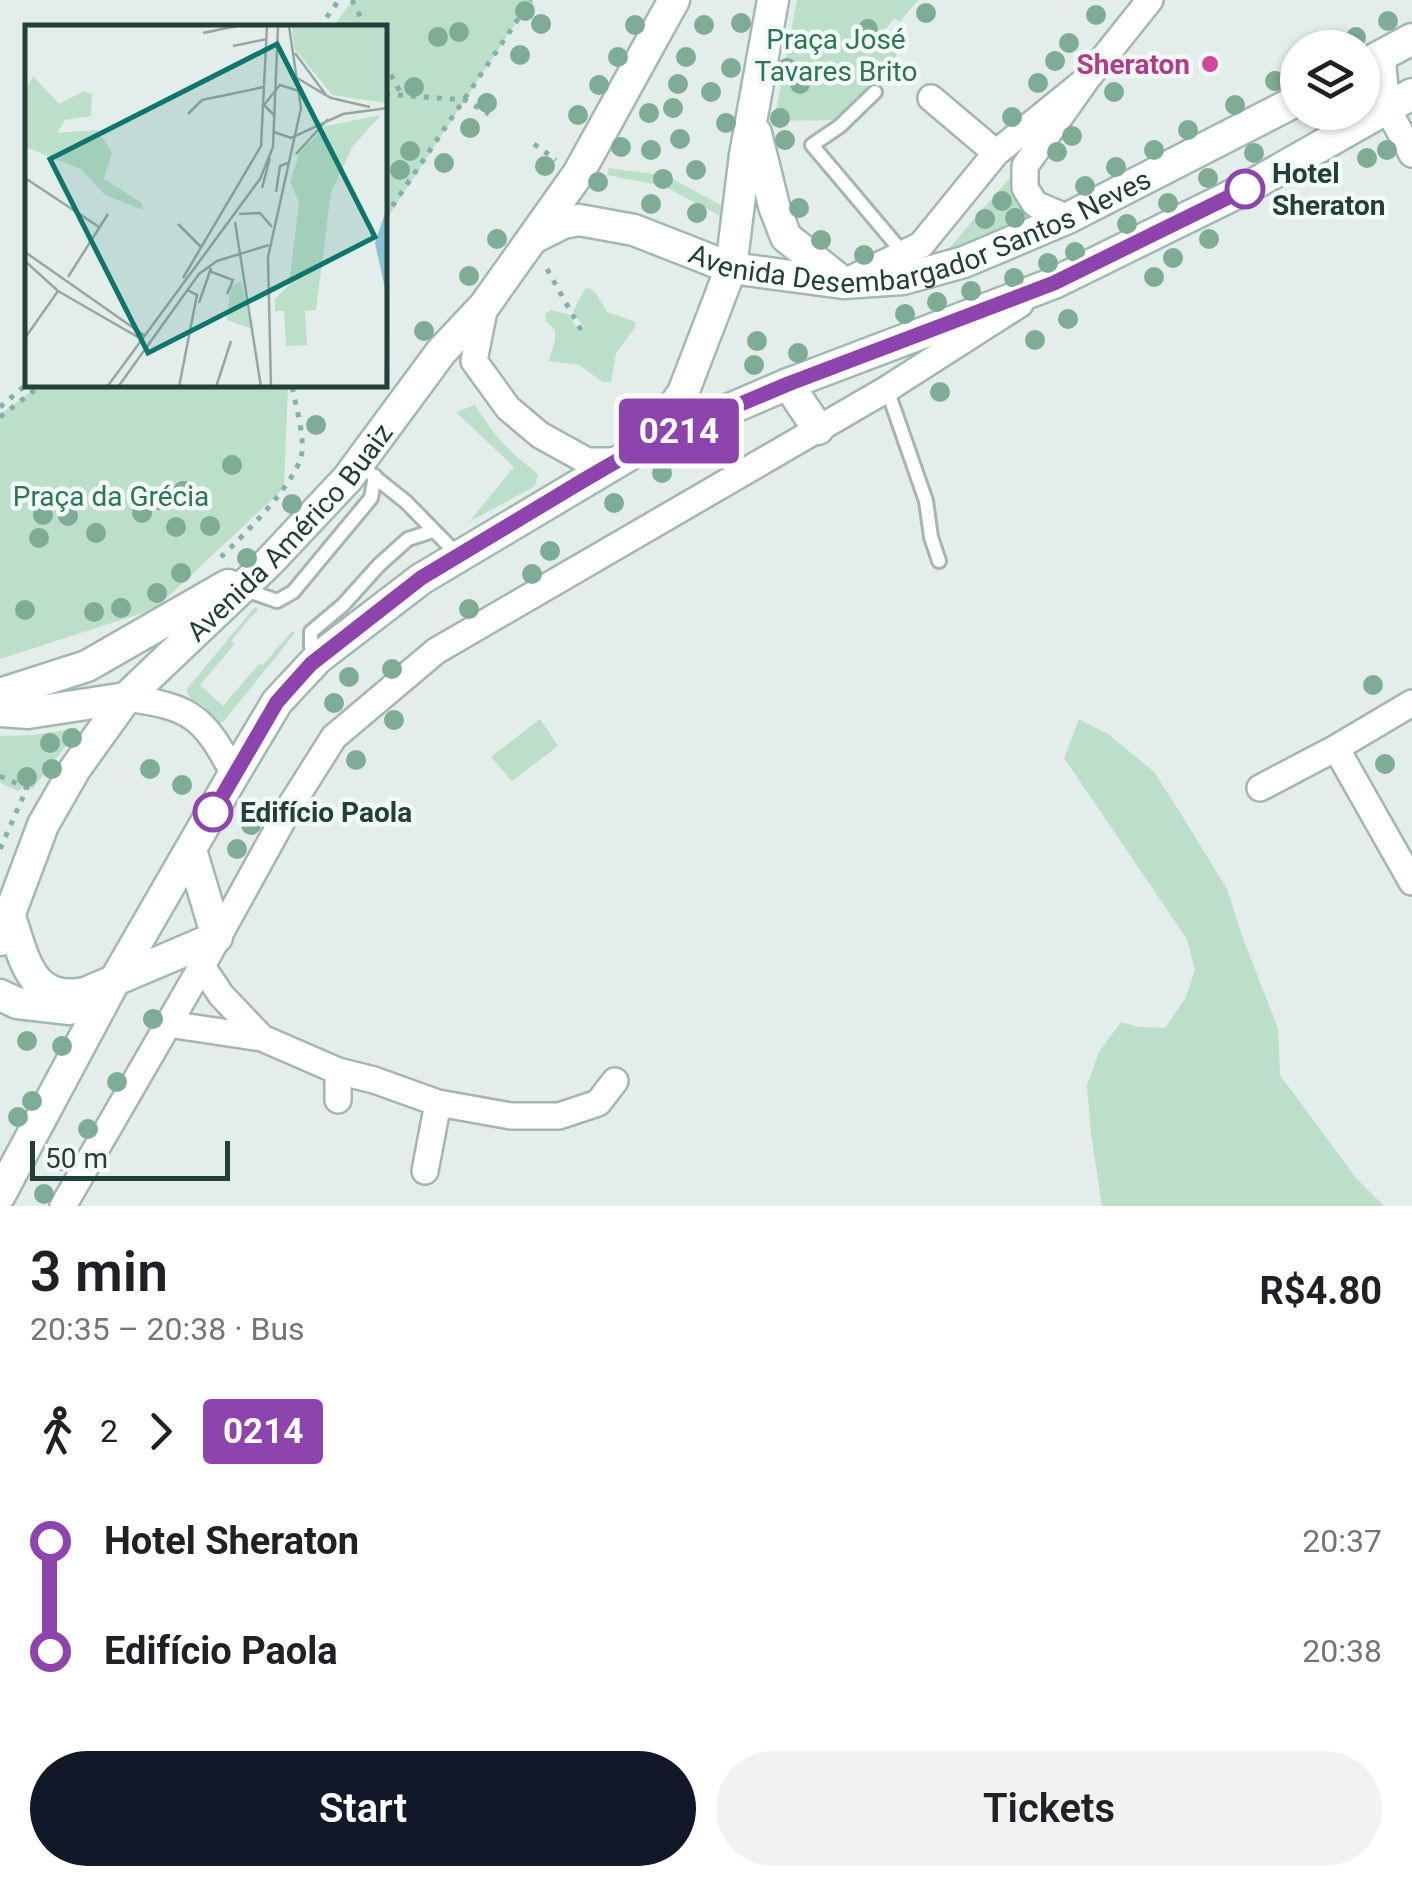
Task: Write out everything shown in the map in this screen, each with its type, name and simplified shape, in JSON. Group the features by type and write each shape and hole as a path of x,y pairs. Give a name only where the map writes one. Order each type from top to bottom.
{"main road":[{"name":"Avenida Américo Buaiz","path":"5,927 43,825 75,769 126,698 270,561 348,478 365,471 441,352 485,305 578,174 674,0"},
{"path":"0,1195 108,993 277,702 318,658 421,578 646,444 683,393 730,268 773,0"},
{"path":"1380,57 1412,39"},
{"name":"Avenida Desembargador Santos Neves","path":"646,444 788,384 1054,283 1245,189 1399,101"},
{"name":"Avenida Desembargador Santos Neves","path":"531,240 562,222 579,220 634,230 730,268 843,282 903,279 964,262 1068,218 1280,109"},
{"path":"753,117 786,238 843,282"},
{"path":"788,384 818,429"},
{"path":"0,694 87,666 270,561"},
{"path":"0,711 28,713 126,698"},
{"path":"0,995 16,1003 68,1009 217,937 191,850"},
{"path":"5,927 40,984 51,993 67,997 108,993"}],"street":[{"path":"1068,218 1036,204 1025,188 1025,166 1086,80 1150,0"},
{"path":"1380,65 1412,83"},
{"path":"1380,73 1399,101 1412,154"},
{"path":"843,282 921,245 996,153 1086,80"},
{"path":"931,98 996,153"},
{"path":"63,1206 334,737 436,651 887,390 1054,283"},
{"path":"485,305 474,362 508,408 540,434 587,461 615,461"},
{"path":"126,698 168,704 188,713 217,742 234,774"},
{"path":"1260,788 1412,703"},
{"path":"1336,748 1412,882"},
{"path":"202,966 221,995 262,1038"},
{"path":"168,1024 262,1038 338,1071 438,1103 511,1116 559,1116 598,1103 615,1080"},
{"path":"338,1071 338,1100"},
{"path":"425,1171 438,1103"}],"lane":[{"path":"875,92 840,126 812,145 904,254"},
{"path":"887,390 926,501 939,561"},
{"path":"365,471 406,502 459,556"},
{"path":"241,588 278,601 293,592 371,498 365,471"},
{"path":"318,658 311,646 310,632 408,539 433,531"}],"path":[{"path":"321,25 339,0"},
{"path":"352,0 364,25"},
{"path":"388,213 531,0"},
{"path":"388,69 402,96"},
{"path":"388,94 466,100 490,114"},
{"path":"534,144 562,164"},
{"path":"531,240 580,330"},
{"path":"0,407 25,386"},
{"path":"0,417 37,388"},
{"path":"210,568 244,536 284,488 302,456 293,388"},
{"path":"0,776 27,788 0,850"}],"green space":[{"path":"353,0 531,0 388,216 388,25 334,25"},
{"name":"Praça José Tavares Brito","path":"797,0 918,0 900,22 894,18 881,36 898,52 890,67 841,120 774,121"},
{"path":"1020,166 1059,222 934,266"},
{"path":"609,168 667,176 728,209 722,217 664,186 607,175"},
{"path":"588,288 595,292 607,312 636,322 616,353 611,382 603,382 579,365 549,361 555,330 545,314 551,310 568,314 578,330 584,327 573,312"},
{"name":"Praça da Grécia","path":"35,388 288,388 284,488 155,609 0,659 0,415"},
{"path":"475,405 503,443 538,474 535,486 469,522 514,467 456,412"},
{"path":"255,607 258,609 231,641 235,644 200,685 223,706 259,664 263,665 292,631 295,633 223,722 215,723 186,690"},
{"path":"540,719 558,746 512,781 491,757"},
{"path":"1079,719 1108,734 1154,772 1181,814 1227,889 1278,1028 1280,1075 1356,1178 1384,1206 1102,1206 1087,1085 1099,1052 1121,1022 1165,1028 1185,999 1195,970 1187,939 1064,758"},
{"path":"77,728 32,789 25,785 18,791 0,783 0,736"}],"bus line":[{"name":"0214","path":"213,812 277,702 311,664 421,578 646,444 788,384 1054,283 1245,189"}],"place":[{"name":"Sheraton","path":"1210,64"},
{"name":"Hotel Sheraton","path":"1245,189"},
{"name":"Edifício Paola","path":"213,812"}]}
